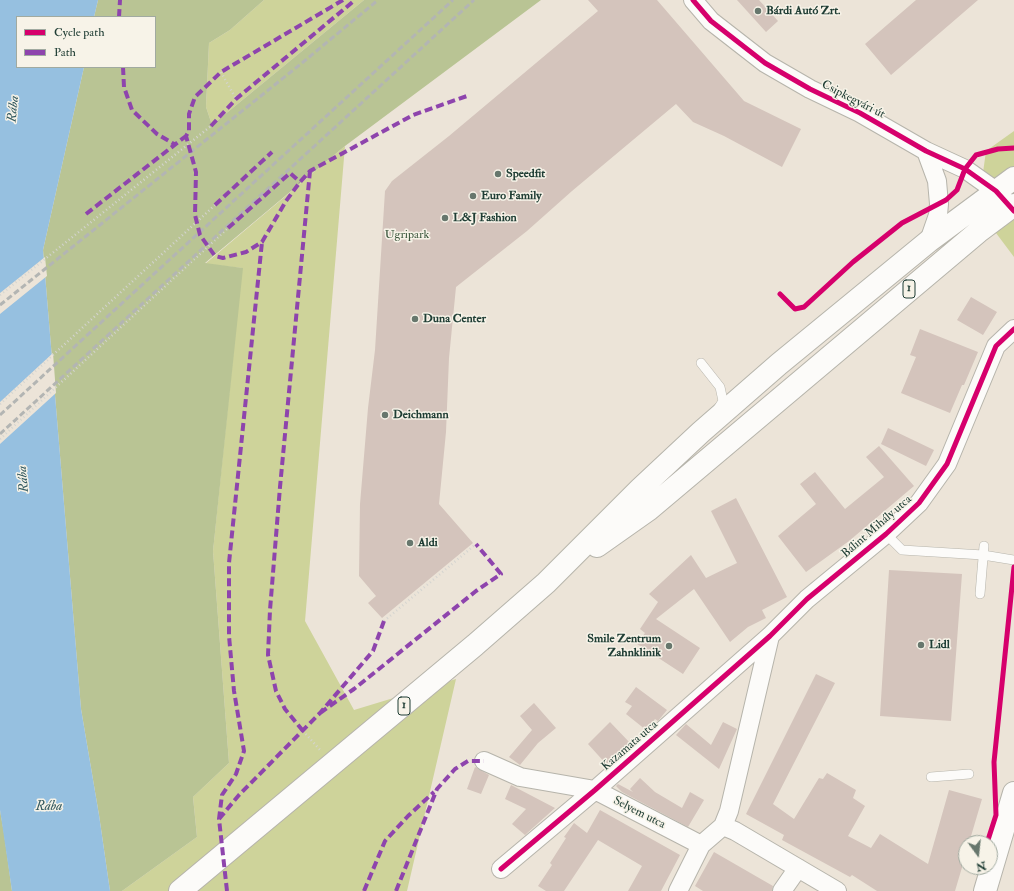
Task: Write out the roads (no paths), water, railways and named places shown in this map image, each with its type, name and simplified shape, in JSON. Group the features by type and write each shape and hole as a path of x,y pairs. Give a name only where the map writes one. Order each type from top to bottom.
{"main road":[{"name":"1","path":"180,891 269,819 475,646 546,583 640,489 779,364 929,241 1014,178"},
{"name":"1","path":"546,583 648,510 978,232 1013,208"},
{"path":"985,891 1014,793"}],"street":[{"name":"Csipkegyári út","path":"693,0 710,21 765,63 810,89 860,113 926,151 965,170 996,191 1013,208"},
{"path":"926,151 937,181 939,204 938,215 929,241"},
{"name":"Bálint Mihály utca","path":"770,636 807,599 886,534 919,504 948,464 996,346 1014,329"},
{"path":"678,891 701,845 723,826 729,811 770,636"},
{"name":"Kazamata utca","path":"502,869 595,790 770,636"},
{"name":"Selyem utca","path":"484,761 520,777 595,790 701,845"},
{"path":"723,826 735,831 837,891"},
{"path":"782,891 798,868"}],"lane":[{"path":"701,363 720,387 723,401 702,432"},
{"path":"886,534 902,550 984,550 1014,560"},
{"path":"980,594 984,550"},
{"path":"931,777 969,774"}],"water":[{"name":"Rába","path":"0,0 98,0 94,16 16,16 16,68 84,68 43,250 81,709 110,891 12,891 0,810"}],"railway":[{"path":"0,305 302,63 378,0"},
{"path":"0,415 453,0"},
{"path":"0,434 474,0"}],"place":[{"name":"Bárdi Autó Zrt.","path":"758,11"},
{"name":"Speedfit","path":"498,174"},
{"name":"Euro Family","path":"473,196"},
{"name":"L&J Fashion","path":"445,218"},
{"name":"Duna Center","path":"415,319"},
{"name":"Deichmann","path":"385,415"},
{"name":"Aldi","path":"410,543"},
{"name":"Lidl","path":"921,645"},
{"name":"Smile Zentrum Zahnklinik","path":"669,646"}],"park label":[{"name":"Ugripark","path":"407,235"}]}
